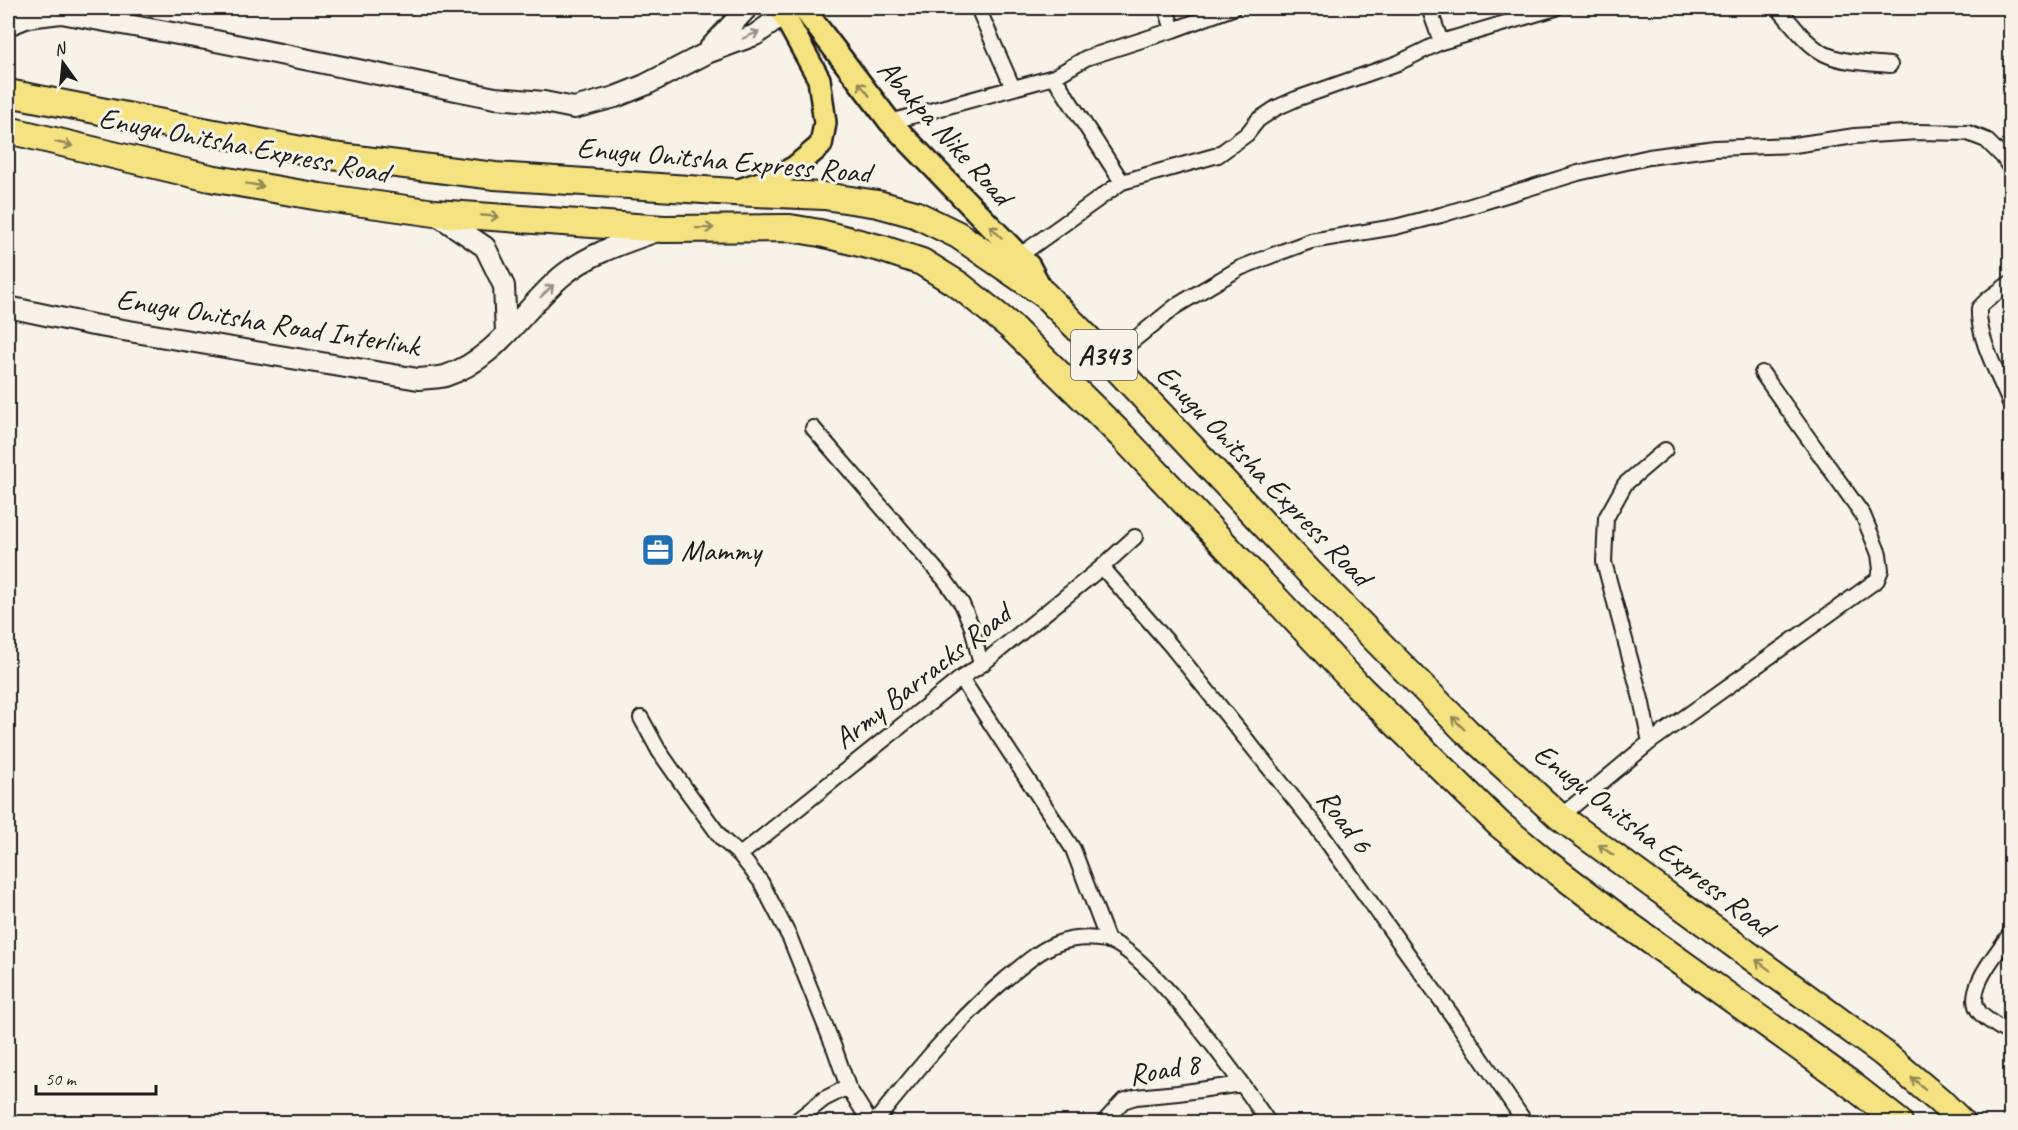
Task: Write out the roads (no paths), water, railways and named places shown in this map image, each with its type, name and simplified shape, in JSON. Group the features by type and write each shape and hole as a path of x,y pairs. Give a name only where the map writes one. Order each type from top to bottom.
{"highway":[{"name":"Enugu Onitsha Express Road","path":"8,93 332,156 495,176 824,196 878,204 915,214 958,235 1044,294 1310,573 1466,730 1560,817 1883,1053 1940,1101 1961,1122"},
{"name":"Enugu Onitsha Express Road","path":"8,130 210,178 320,197 435,213 664,229 790,228 820,233 922,262 959,285 1010,326 1122,436 1361,689 1499,824 1623,921 1848,1082 1899,1122"}],"main road":[{"name":"Abakpa Nike Road","path":"789,13 1029,266 1044,294"},
{"path":"733,192 775,178 795,167 821,145 825,123 819,79 789,13"}],"street":[{"path":"706,53 747,8"},
{"path":"978,8 1013,88"},
{"path":"1166,8 1173,30"},
{"path":"890,122 1054,76 1086,57 1173,30 1233,8"},
{"path":"1429,8 1441,42"},
{"path":"1019,256 1122,182 1218,155 1247,134 1258,120 1276,108 1398,63 1441,42 1556,8"},
{"path":"1778,8 1823,54 1839,59 1890,65"},
{"path":"8,25 28,17 61,13 211,40 495,98 544,102 574,108 615,97 645,85 706,53 755,34 789,13"},
{"path":"1054,76 1122,182"},
{"path":"1109,360 1176,306 1240,268 1311,241 1395,228 1578,173 1649,158 1715,148 1794,145 1855,136 1918,132 1968,133 1986,140 2003,157 2010,168"},
{"path":"435,213 485,247 504,286 507,333"},
{"name":"Enugu Onitsha Road Interlink","path":"8,307 93,325 418,379 443,376 466,368 491,350 562,276 581,262 623,243 664,229"},
{"path":"2010,283 1979,308 1978,319 1991,359 2010,403"},
{"path":"1560,817 1650,742 1877,580 1881,570 1880,555 1863,515 1762,373"},
{"path":"813,428 945,580 962,604 972,627 981,665"},
{"path":"1650,742 1639,689 1604,562 1606,518 1625,484 1665,450"},
{"name":"Army Barracks Road","path":"740,855 961,678 981,665 1102,567 1135,537"},
{"name":"Road 6","path":"1102,567 1172,647 1315,825 1456,1021 1525,1122"},
{"path":"961,678 1073,849 1108,940"},
{"path":"641,718 659,751 722,839 740,855 761,882 790,938 831,1038 848,1088 870,1122"},
{"path":"2010,934 1976,986 1974,1002 1980,1012 2010,1034"},
{"path":"875,1122 966,1016 1026,962 1056,944 1081,938 1108,940 1132,955 1154,976 1188,1014 1268,1122"},
{"name":"Road 8","path":"1104,1122 1123,1101 1136,1097 1178,1094 1242,1084"},
{"path":"795,1122 824,1099 848,1088"}],"place":[{"name":"Mammy","path":"658,550"}]}
